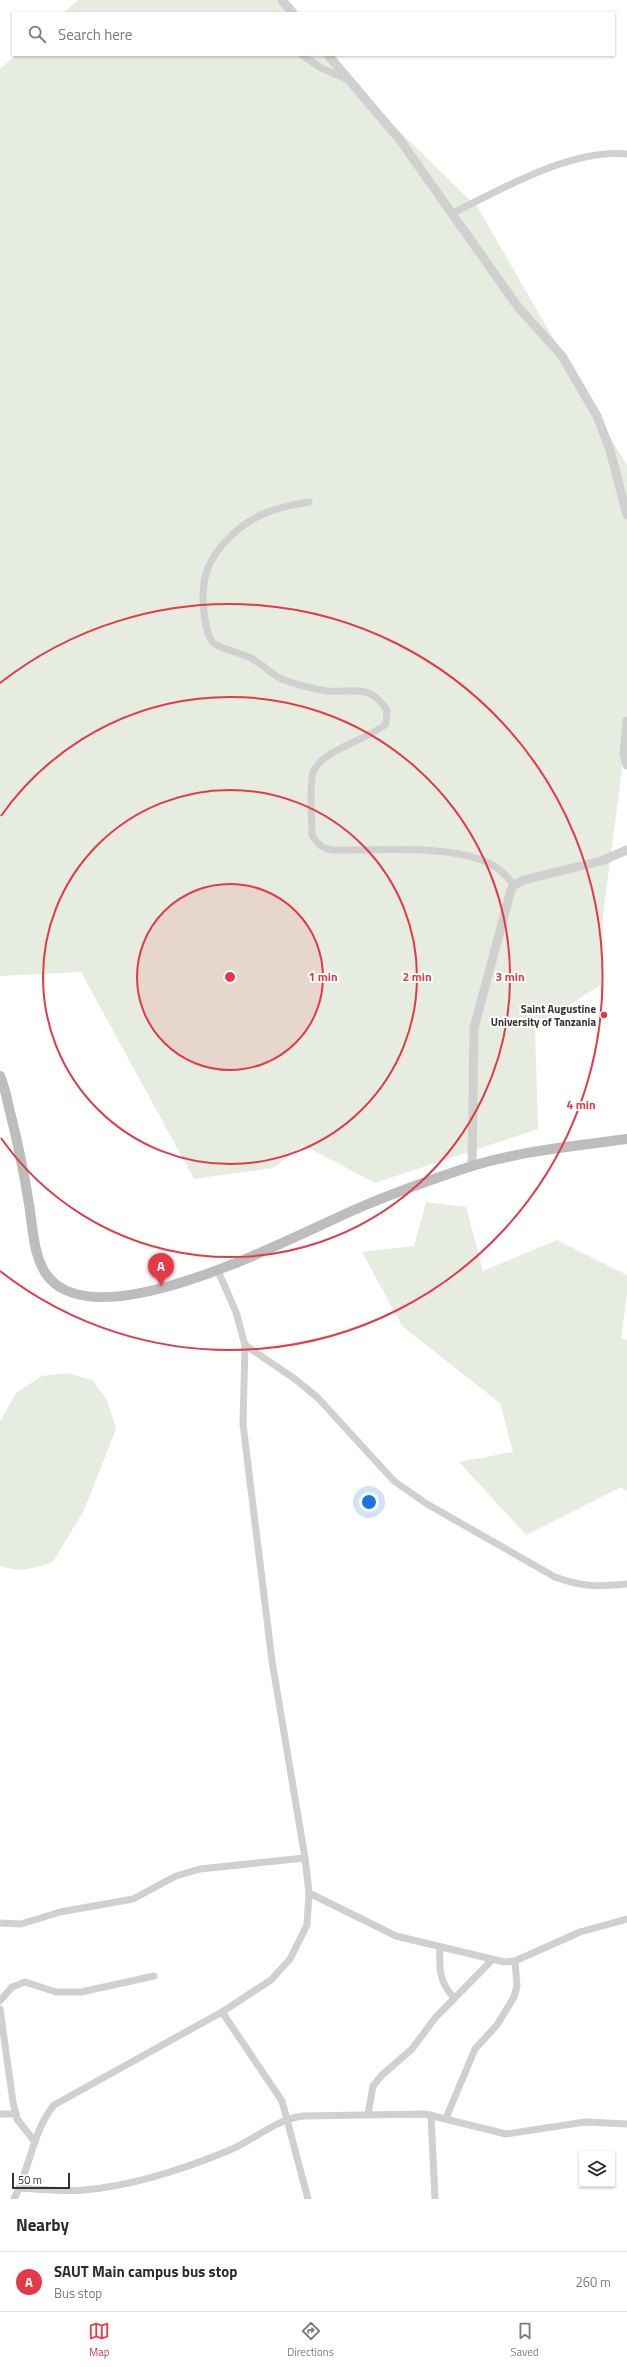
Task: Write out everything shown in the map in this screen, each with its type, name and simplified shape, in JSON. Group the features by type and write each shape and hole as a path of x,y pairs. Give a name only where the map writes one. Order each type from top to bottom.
{"main road":[{"path":"0,1076 22,1157 36,1246 42,1269 58,1287 69,1293 106,1297 147,1292 218,1271 363,1206 472,1166 553,1148 627,1140"}],"street":[{"path":"282,0 291,12"},
{"path":"303,56 321,68 353,82"},
{"path":"329,56 353,82 400,140 432,183 451,214 518,307 562,356 583,390 610,450 627,515"},
{"path":"451,214 546,169 604,154 627,154"},
{"path":"308,502 281,506 256,516 237,530 212,556 202,584 209,636 213,643 256,660 269,672 303,686 329,691 365,691 378,698 387,710 386,724 377,732 327,756 318,764 312,773 312,835 316,843 324,849 334,850 434,852 469,856 489,863 503,872 514,885"},
{"path":"627,721 624,754 627,765"},
{"path":"472,1166 474,1028 503,919 514,885 524,880 601,861 627,850"},
{"path":"14,2199 20,2188 35,2142 48,2113 54,2106 222,2012 271,1980 290,1959 307,1925 308,1892 305,1858 272,1661 243,1424 245,1345 236,1312 218,1271"},
{"path":"245,1345 295,1379 318,1398 394,1480 427,1504 555,1577 577,1585 599,1587 627,1584"},
{"path":"0,1923 21,1924 60,1912 133,1899 176,1876 200,1869 305,1858"},
{"path":"308,1892 396,1936 492,1960 515,1961 580,1932 627,1919"},
{"path":"440,1948 440,1977 454,1998"},
{"path":"368,2114 373,2086 382,2075 412,2049 435,2018 492,1960"},
{"path":"446,2118 475,2049 497,2025 514,1997 517,1986 515,1961"},
{"path":"0,2001 12,1987 25,1982 56,1992 81,1992 154,1976"},
{"path":"0,2009 16,2114 21,2126 35,2142"},
{"path":"222,2012 282,2101 288,2118 308,2199"},
{"path":"0,2114 16,2114"},
{"path":"20,2188 82,2190 100,2189 159,2175 229,2150 255,2138 288,2118 303,2116 368,2114 432,2115 506,2134 585,2122 627,2124"},
{"path":"432,2115 435,2199"}],"shaded area":[{"path":"78,0 283,0 293,12 64,12"},
{"path":"15,56 329,56 354,87 478,208 627,466 627,731 603,915 601,985 535,1026 538,1129 375,1183 303,1145 273,1168 194,1179 81,972 0,976 0,69"},
{"path":"426,1202 466,1207 483,1271 557,1240 627,1275 627,1294 621,1338 627,1340 627,1491 621,1487 526,1535 459,1462 513,1452 500,1403 402,1326 362,1252 414,1246"},
{"path":"67,1373 92,1380 107,1400 116,1429 84,1510 53,1562 19,1570 6,1568 0,1565 0,1422 16,1393 42,1376"}],"place":[{"name":"Saint Augustine University of Tanzania","path":"604,1015"},
{"name":"SAUT Main campus bus stop","path":"161,1286"}]}
